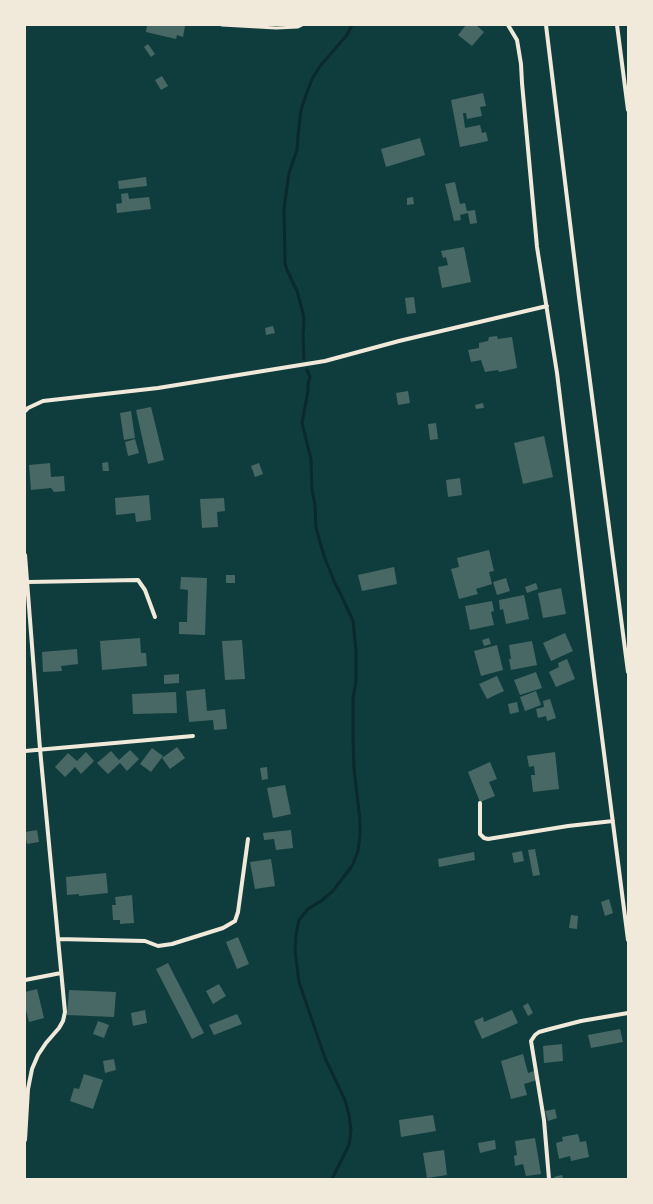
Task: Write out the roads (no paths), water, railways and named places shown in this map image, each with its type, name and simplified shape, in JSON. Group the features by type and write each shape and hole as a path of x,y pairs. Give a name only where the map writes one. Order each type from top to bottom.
{"street":[{"path":"508,25 517,40 521,64 537,247 558,380 628,940"},
{"path":"546,25 576,273 628,672"},
{"path":"617,25 628,110"},
{"path":"25,411 28,408 43,402 158,388 324,361 399,341 546,306"},
{"path":"25,555 40,749 65,1012 63,1021 59,1028 38,1055 32,1069 28,1089 25,1140"},
{"path":"28,582 138,580 145,590 155,617"},
{"path":"25,751 193,736"},
{"path":"480,803 480,834 484,838 488,839 568,826 613,821"},
{"path":"58,939 145,941 158,946 172,944 223,928 234,921 238,912 248,840"},
{"path":"25,980 61,972"},
{"path":"549,1179 544,1120 531,1041 539,1032 581,1021 628,1013"}],"lane":[{"path":"222,25 298,28 302,25"}],"waterway":[{"path":"304,359 303,313 297,291 285,263 284,208 289,173 297,150 301,110 313,77 321,65 347,35 352,25"},
{"path":"307,370 310,377 302,423 311,459 312,490 315,505 316,528 324,556 353,621 356,651 356,681 353,699 353,737 354,769 360,820 358,851 352,866 333,891 308,909 299,920 295,951 299,982 325,1058 345,1100 349,1115 351,1130 349,1145 332,1179"}]}
